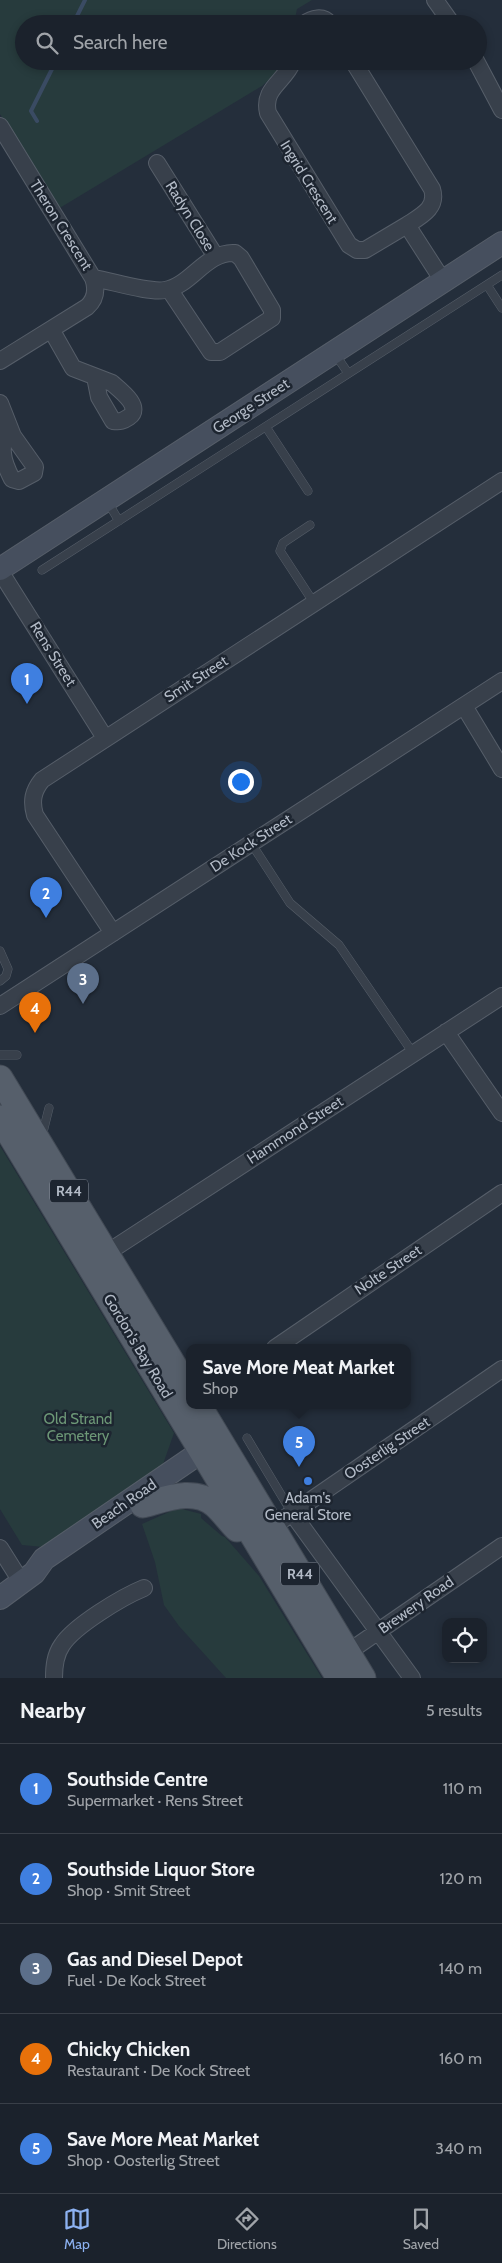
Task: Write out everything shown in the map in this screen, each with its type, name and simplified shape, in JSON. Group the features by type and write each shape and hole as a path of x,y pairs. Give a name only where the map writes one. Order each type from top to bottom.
{"main road":[{"name":"Gordon's Bay Road","path":"0,1078 40,1144 98,1259 186,1394"},
{"name":"Gordon's Bay Road","path":"0,1118 186,1386"},
{"name":"Gordon's Bay Road","path":"196,1409 272,1527 339,1665"},
{"name":"Gordon's Bay Road","path":"201,1409 221,1448 263,1552 339,1665 363,1678"},
{"path":"143,1506 179,1496 204,1497 215,1505 244,1537 263,1552"}],"street":[{"path":"435,0 446,15"},
{"name":"Ingrid Crescent","path":"287,70 269,93 266,100 268,113 349,245 357,250 364,250 407,225 430,208 434,196 358,70"},
{"path":"481,70 502,110"},
{"name":"Theron Crescent","path":"0,361 52,331 91,304 96,289 94,278 2,133"},
{"name":"Radyn Close","path":"157,163 216,257 169,289"},
{"path":"407,225 443,281"},
{"name":"George Street","path":"0,570 502,243"},
{"path":"94,278 156,290 169,289 211,352 220,352 270,320 273,315 272,310 241,258 235,253 216,257"},
{"path":"52,331 73,368 112,383 134,405 132,415 122,421 113,421 99,397 95,377"},
{"path":"0,403 8,426 35,471 32,475 19,481 12,479 2,450 2,441 8,426"},
{"name":"Smit Street","path":"113,933 39,821 33,807 34,792 42,780 502,481"},
{"name":"Rens Street","path":"0,570 105,738"},
{"name":"De Kock Street","path":"0,1006 502,681"},
{"path":"464,706 502,769"},
{"name":"Hammond Street","path":"98,1259 502,996"},
{"path":"446,1032 502,1113"},
{"name":"Nolte Street","path":"281,1344 502,1193"},
{"name":"Oosterlig Street","path":"272,1527 502,1369"},
{"name":"Beach Road","path":"0,1598 28,1578 50,1568 143,1506 221,1448"},
{"name":"Beach Road","path":"28,1578 44,1559 221,1448"},
{"path":"292,1513 412,1678"},
{"name":"Brewery Road","path":"339,1665 378,1631 502,1546"},
{"path":"0,1548 28,1578"},
{"path":"54,1678 57,1653 66,1639 124,1596 144,1588"}],"lane":[{"name":"George Street","path":"42,570 502,275"},
{"path":"487,285 502,308"},
{"path":"334,352 348,373"},
{"path":"266,426 308,491"},
{"path":"106,500 119,521"},
{"path":"310,525 283,543 280,551 314,603"},
{"path":"251,843 290,903 339,945 413,1053"},
{"path":"0,952 8,969 6,976 0,982"},
{"path":"0,1055 17,1055"},
{"path":"40,1144 49,1108"},
{"path":"221,1448 292,1513"}],"green space":[{"path":"0,0 312,0 297,9 296,15 15,15 15,70 280,70 262,86 58,209 0,114"},
{"name":"Old Strand Cemetery","path":"0,1146 174,1433 162,1467 44,1547 22,1545 0,1509"},
{"path":"178,1508 201,1514 201,1518 225,1537 259,1576 322,1678 226,1678 179,1626 164,1605 155,1562 142,1524"}],"waterway":[{"path":"78,15 85,0"},
{"path":"37,121 31,111 52,70"}],"place":[{"name":"Southside Centre","path":"27,704"},
{"name":"Southside Liquor Store","path":"46,918"},
{"name":"Gas and Diesel Depot","path":"83,1004"},
{"name":"Chicky Chicken","path":"35,1033"},
{"name":"Save More Meat Market","path":"299,1467"},
{"name":"Adam's General Store","path":"308,1481"}]}
